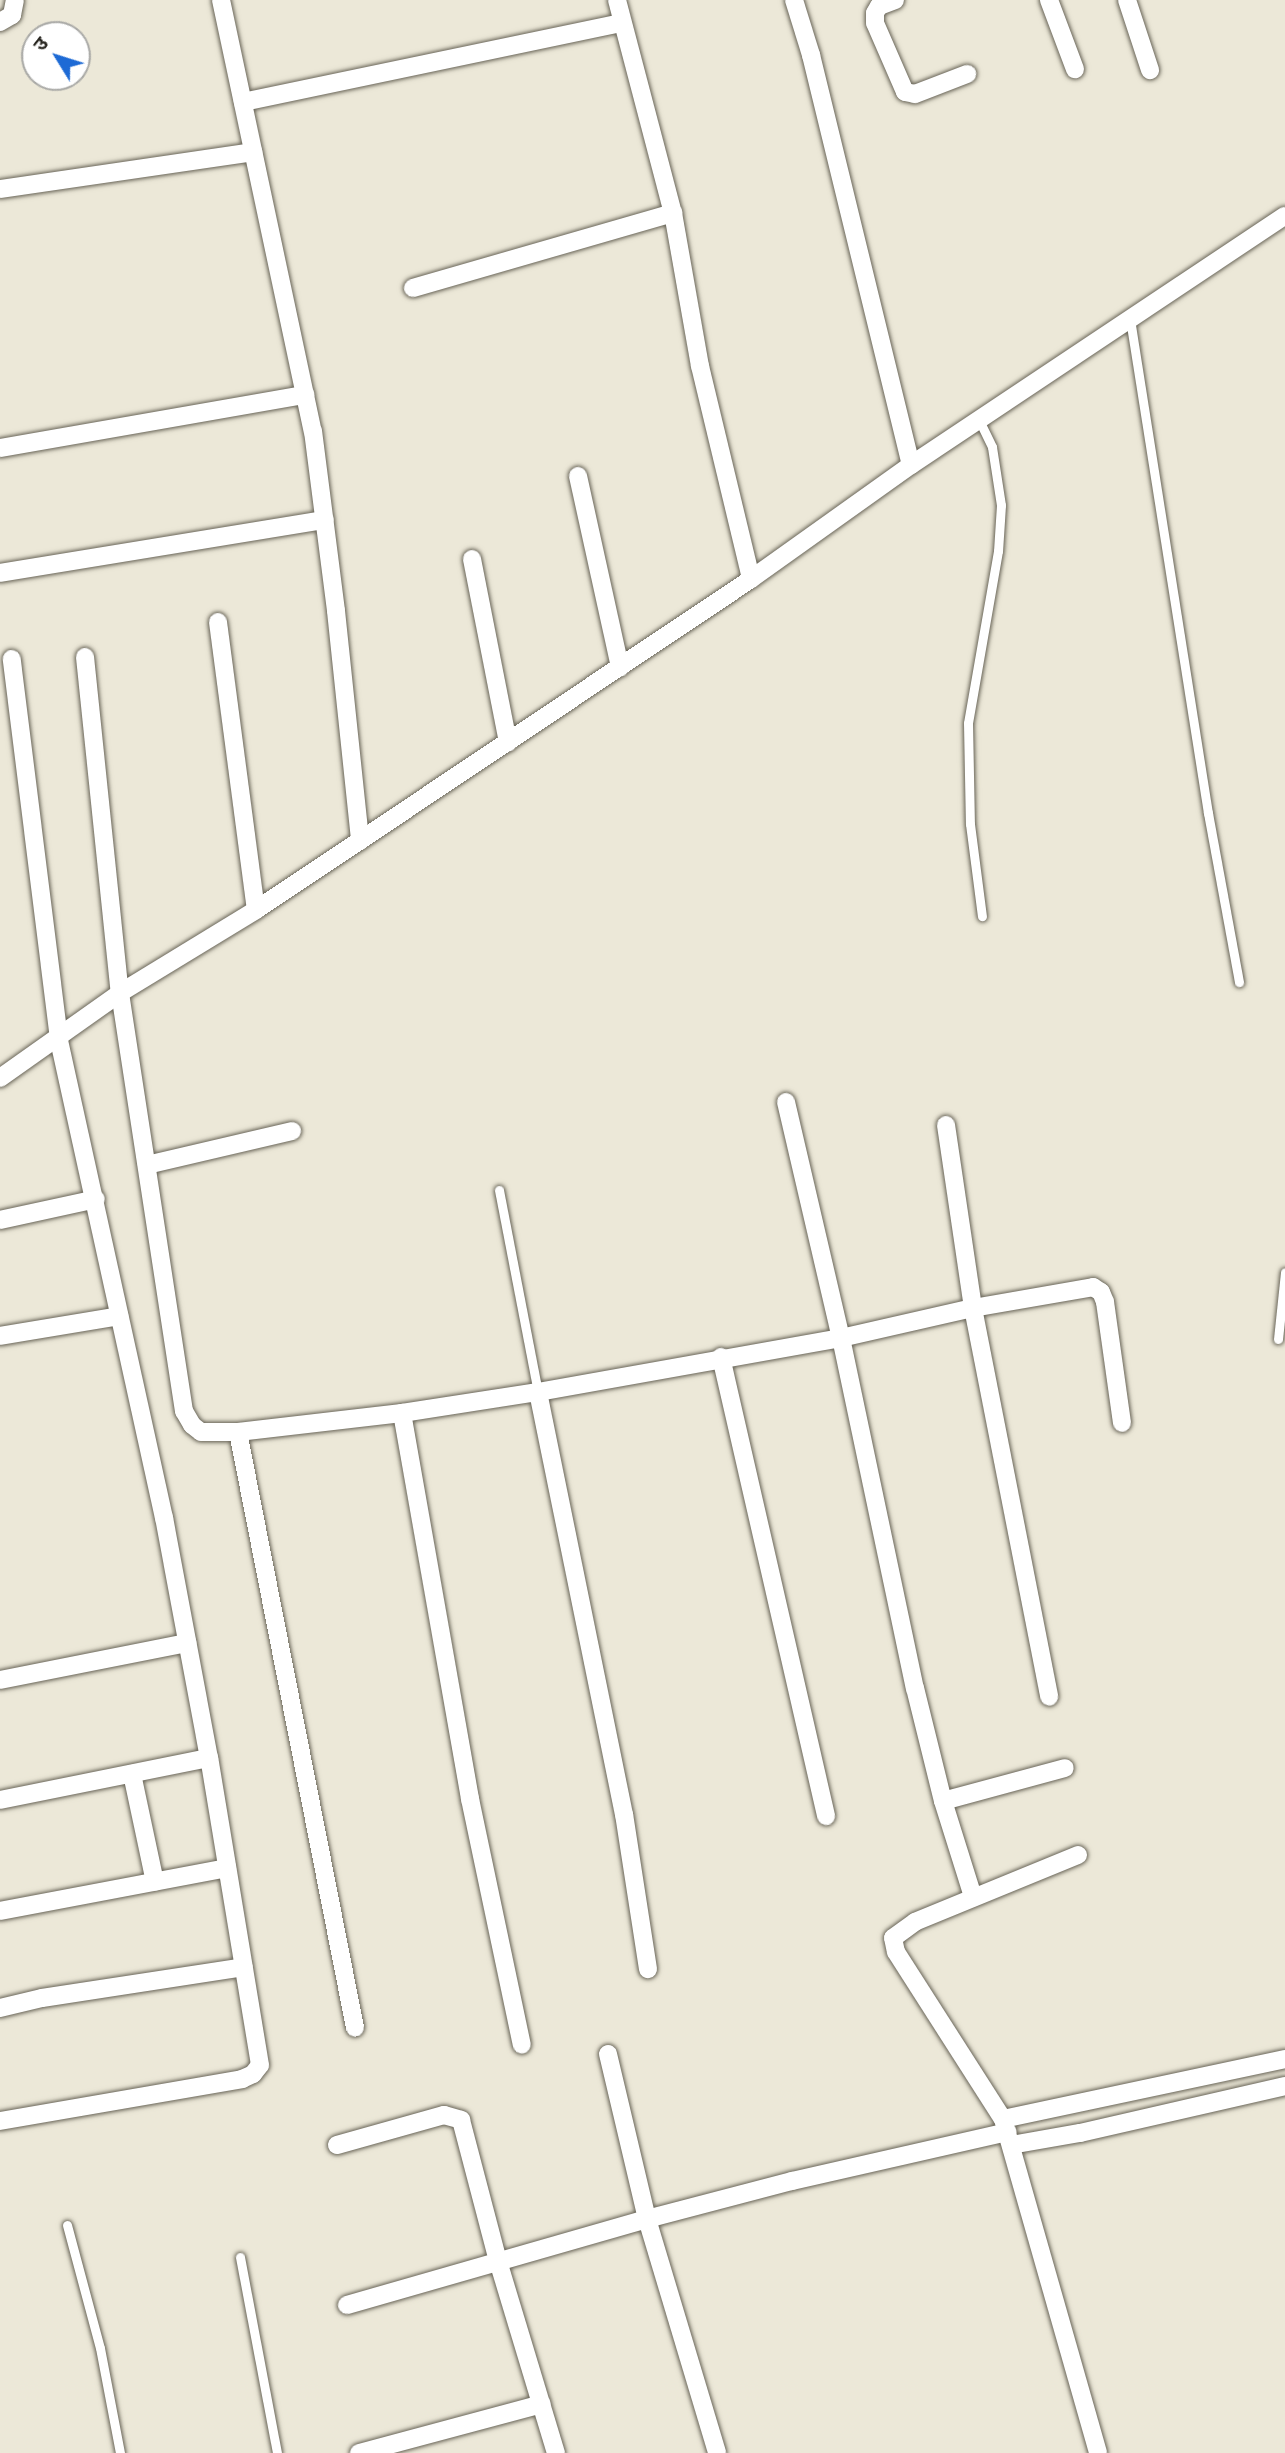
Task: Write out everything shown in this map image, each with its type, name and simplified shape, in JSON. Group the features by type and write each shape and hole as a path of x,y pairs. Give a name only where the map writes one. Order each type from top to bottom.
{"street":[{"path":"0,22 12,15 15,0"},
{"path":"220,0 305,395 325,520 360,841"},
{"path":"617,0 673,213 700,366 751,579"},
{"path":"794,0 811,55 911,465"},
{"path":"895,0 879,6 875,23 905,92 915,94 967,74"},
{"path":"1049,0 1075,69"},
{"path":"1128,0 1150,70"},
{"path":"243,102 622,23"},
{"path":"0,190 253,152"},
{"path":"413,288 673,213"},
{"path":"0,1078 59,1039 120,993 256,910 620,667 751,579 911,465 1285,216"},
{"path":"0,448 305,395"},
{"path":"578,476 620,667"},
{"path":"0,573 325,520"},
{"path":"472,559 508,742"},
{"path":"218,622 256,910"},
{"path":"85,657 120,993 184,1411 192,1425 201,1432 238,1432 402,1413 538,1392 721,1357 841,1338 974,1308 1093,1287 1101,1292 1105,1302 1122,1423"},
{"path":"0,2121 242,2079 253,2074 260,2065 260,2052 209,1758 164,1518 59,1039 12,659"},
{"path":"786,1102 841,1338 915,1688 943,1801 973,1897"},
{"path":"946,1125 974,1308 1049,1697"},
{"path":"147,1165 292,1131"},
{"path":"0,1220 96,1199"},
{"path":"0,1336 119,1316"},
{"path":"721,1357 826,1816"},
{"path":"538,1392 624,1814 648,1969"},
{"path":"402,1413 470,1799 523,2045"},
{"path":"238,1432 355,2028"},
{"path":"0,1680 187,1643"},
{"path":"0,1800 209,1758"},
{"path":"943,1801 1065,1768"},
{"path":"132,1774 155,1882"},
{"path":"1078,1855 915,1922 893,1938 896,1952 1007,2132 1098,2453"},
{"path":"0,1911 227,1868"},
{"path":"0,2008 244,1967"},
{"path":"608,2054 647,2219 718,2453"},
{"path":"347,2305 647,2219 792,2181 1007,2132 1285,2059"},
{"path":"1007,2132 1080,2133 1285,2086"},
{"path":"337,2145 444,2115 461,2120 498,2261 556,2453"},
{"path":"359,2453 542,2404"}],"lane":[{"path":"1130,319 1206,800 1239,982"},
{"path":"979,420 992,447 1001,505 998,551 968,723 970,824 982,916"},
{"path":"499,1190 538,1392"},
{"path":"1278,1339 1285,1272"},
{"path":"67,2225 100,2348 120,2453"},
{"path":"240,2257 277,2453"}]}
